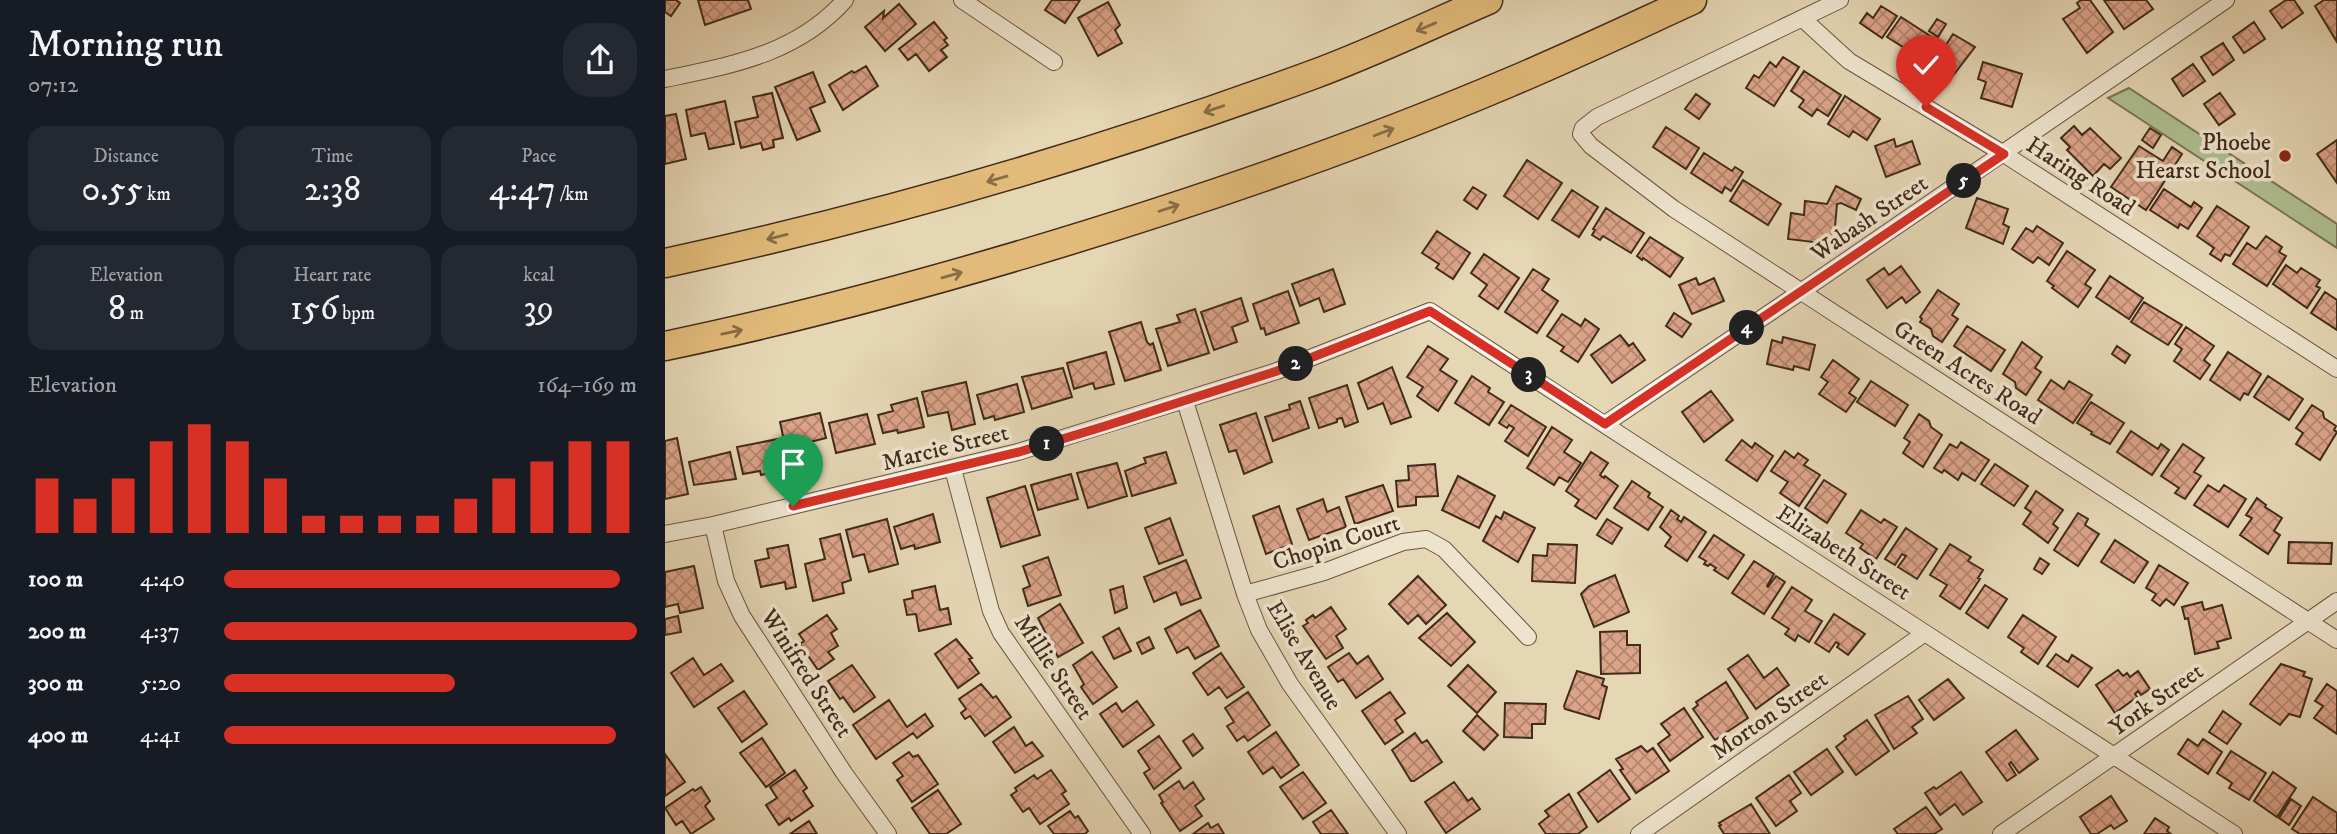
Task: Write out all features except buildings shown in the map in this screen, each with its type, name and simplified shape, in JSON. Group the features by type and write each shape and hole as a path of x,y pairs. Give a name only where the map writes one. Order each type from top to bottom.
{"highway":[{"path":"665,263 938,195 1086,153 1314,74 1488,0"},
{"path":"665,346 758,326 954,275 1276,173 1508,83 1692,0"}],"street":[{"path":"665,79 739,64 776,50 807,32 845,0"},
{"path":"962,0 1054,62"},
{"path":"1803,19 1840,0"},
{"name":"Wabash Street","path":"1605,424 2226,0"},
{"name":"Green Acres Road","path":"1803,19 1597,117 1583,128 1581,134 1591,146 1674,209 2337,640"},
{"name":"Haring Road","path":"1803,19 1849,61 2004,154 2337,369"},
{"name":"Elizabeth Street","path":"1428,312 1605,424 2234,834"},
{"name":"Marcie Street","path":"665,534 1019,452 1277,371 1428,312"},
{"name":"Elise Avenue","path":"1185,401 1245,594 1259,629 1290,684 1398,834"},
{"name":"Millie Street","path":"953,469 991,611 1001,633 1142,834"},
{"name":"Winifred Street","path":"713,525 726,581 742,616 844,773 888,834"},
{"name":"Chopin Court","path":"1245,594 1324,572 1403,542 1426,539 1444,549 1528,637"},
{"name":"York Street","path":"2001,834 2337,601"},
{"name":"Morton Street","path":"1639,834 1925,633"}],"green space":[{"path":"2129,88 2337,224 2337,248 2108,98"}],"place":[{"name":"Phoebe Hearst School","path":"2285,156"}],"route":[{"path":"793,506 953,469 1102,427 1277,371 1430,311 1605,424 2004,154 1926,107"}]}
